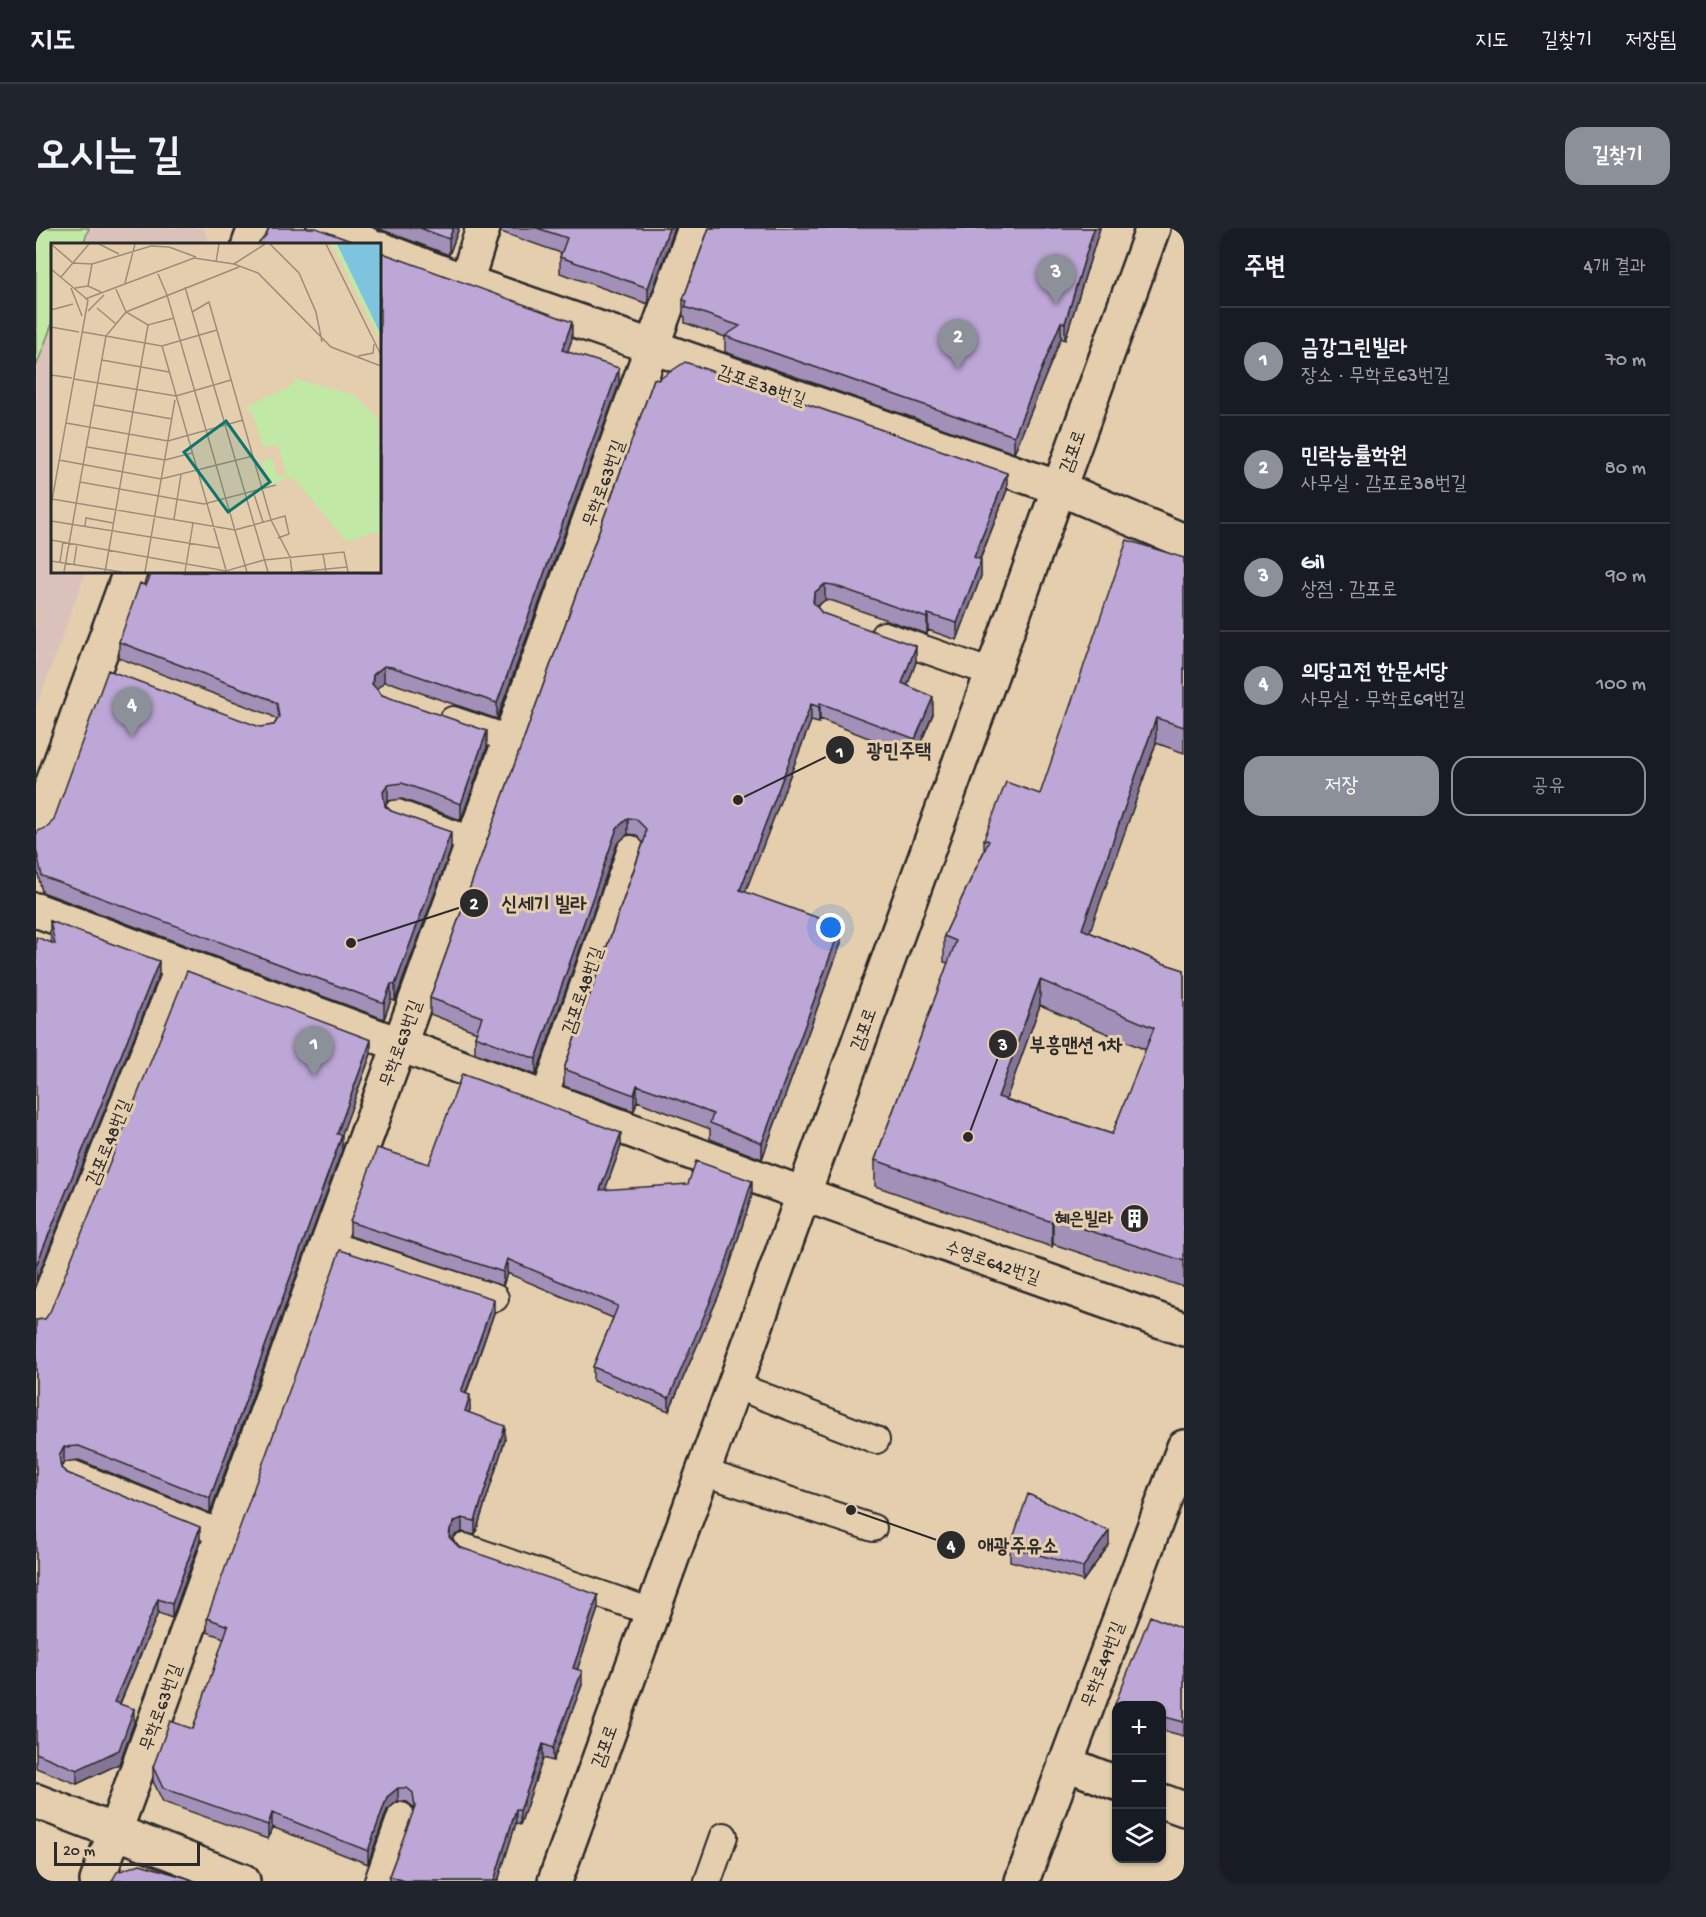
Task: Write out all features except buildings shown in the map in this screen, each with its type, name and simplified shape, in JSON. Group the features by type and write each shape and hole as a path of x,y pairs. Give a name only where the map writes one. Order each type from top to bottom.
{"street":[{"path":"249,243 255,228"},
{"path":"324,228 364,243"},
{"path":"466,282 483,228"},
{"name":"무학로63번길","path":"97,1881 695,228"},
{"name":"감포로","path":"555,1881 1153,228"},
{"name":"감포로38번길","path":"381,249 466,282 1059,488 1184,541"},
{"path":"36,829 106,670 130,573"},
{"name":"수영로642번길","path":"36,910 803,1194 1184,1329"},
{"name":"무학로49번길","path":"1022,1881 1184,1447"},
{"path":"1065,1763 1112,1781"},
{"path":"36,1801 243,1881"},
{"path":"1166,1803 1184,1809"}],"lane":[{"path":"860,627 992,673"},
{"path":"432,712 510,739"},
{"path":"397,813 473,841"},
{"name":"감포로48번길","path":"544,1098 631,849"},
{"name":"감포로48번길","path":"36,1321 180,963"},
{"path":"327,1244 495,1298"},
{"path":"734,1385 876,1440"},
{"path":"703,1472 873,1528"},
{"path":"73,1474 223,1534"},
{"path":"464,1547 652,1612"},
{"path":"378,1881 401,1816"},
{"path":"708,1881 724,1836"}],"shaded area":[{"path":"36,228 204,228 208,243 51,243 51,573 86,573 36,708"}],"green space":[{"path":"36,228 89,228 83,243 51,243 51,327 36,367"}],"place":[{"name":"Gil","path":"1056,304"},
{"name":"민락능률학원","path":"958,369"},
{"name":"의당고전 한문서당","path":"132,737"},
{"name":"광민주택","path":"738,800"},
{"name":"신세기 빌라","path":"351,943"},
{"name":"금강그린빌라","path":"314,1076"},
{"name":"부흥맨션 1차","path":"968,1137"},
{"name":"혜은빌라","path":"1134,1218"},
{"name":"애광주유소","path":"851,1510"}]}
